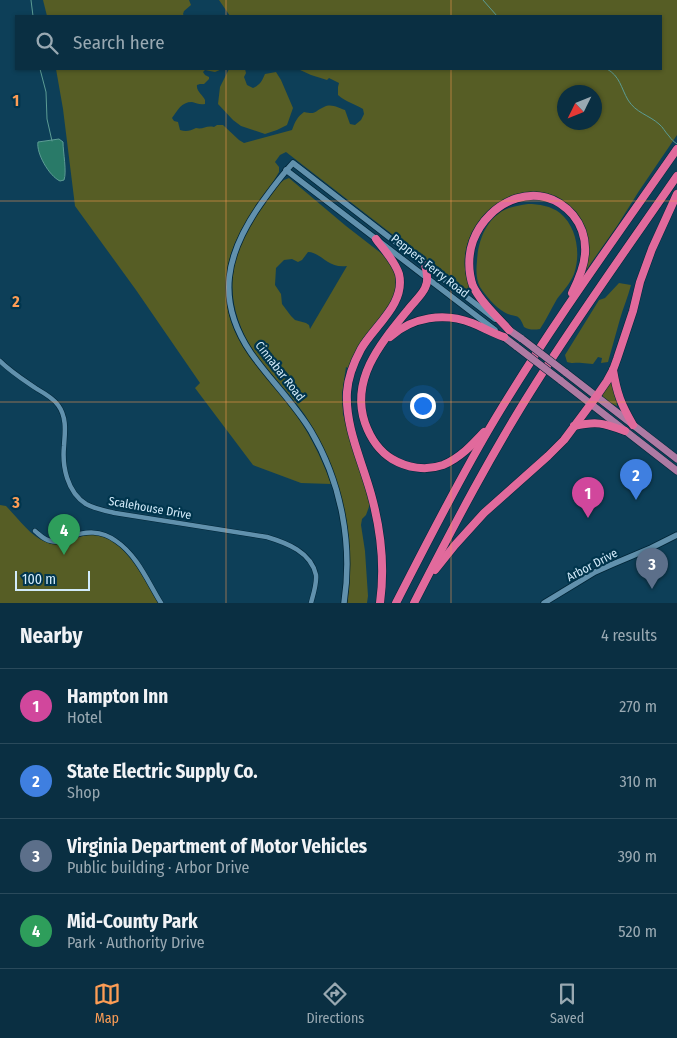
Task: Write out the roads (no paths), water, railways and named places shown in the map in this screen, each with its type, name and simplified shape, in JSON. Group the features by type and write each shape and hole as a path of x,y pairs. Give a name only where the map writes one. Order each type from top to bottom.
{"highway":[{"path":"396,603 495,419 560,318 677,149"},
{"path":"414,603 480,478 528,396 570,331 677,176"},
{"path":"426,581 455,544 484,513 548,456 596,397 613,370 643,274 677,194"},
{"path":"509,330 477,294 470,276 469,255 475,235 486,217 503,204 521,197 540,196 559,202 574,217 583,234 585,255 583,265 578,281 560,318"},
{"path":"376,239 396,266 399,274 399,291 392,307 356,358 349,379 347,402 350,427 379,528 382,561 380,603"},
{"path":"425,265 427,272 426,288 395,326 373,358 364,376 361,408 366,428 377,446 394,460 411,467 423,468 443,465 453,460 477,440 495,419"},
{"path":"379,349 386,340 402,328 430,318 449,318 471,322 504,337"},
{"path":"613,370 616,390 633,425"},
{"path":"574,426 596,422 625,431"}],"main road":[{"name":"Peppers Ferry Road","path":"509,330 677,459"},
{"name":"Peppers Ferry Road","path":"504,337 677,471"}],"street":[{"name":"Cinnabar Road","path":"293,163 249,222 238,244 230,270 230,300 235,320 242,336 259,364 305,422 318,443 332,476 346,536 347,572 344,603"},
{"name":"Peppers Ferry Road","path":"293,163 509,330"},
{"name":"Peppers Ferry Road","path":"286,170 504,337"},
{"name":"Scalehouse Drive","path":"0,361 14,374 50,397 58,405 64,416 63,452 66,473 70,486 77,496 87,504 100,510 115,513 282,541 305,555 312,565 316,576 310,603"},
{"path":"35,531 49,541 58,542 86,532 100,533 116,540 139,566 161,603"},
{"name":"Arbor Drive","path":"544,603 595,572 677,535"}],"waterway":[{"path":"31,0 33,15"},
{"path":"483,0 496,15"},
{"path":"40,70 46,92 47,119 52,141"},
{"path":"608,70 618,79 631,104 660,125 677,144"}],"place":[{"name":"State Electric Supply Co.","path":"636,500"},
{"name":"Hampton Inn","path":"588,518"},
{"name":"Mid-County Park","path":"64,555"},
{"name":"Virginia Department of Motor Vehicles","path":"652,589"}]}
